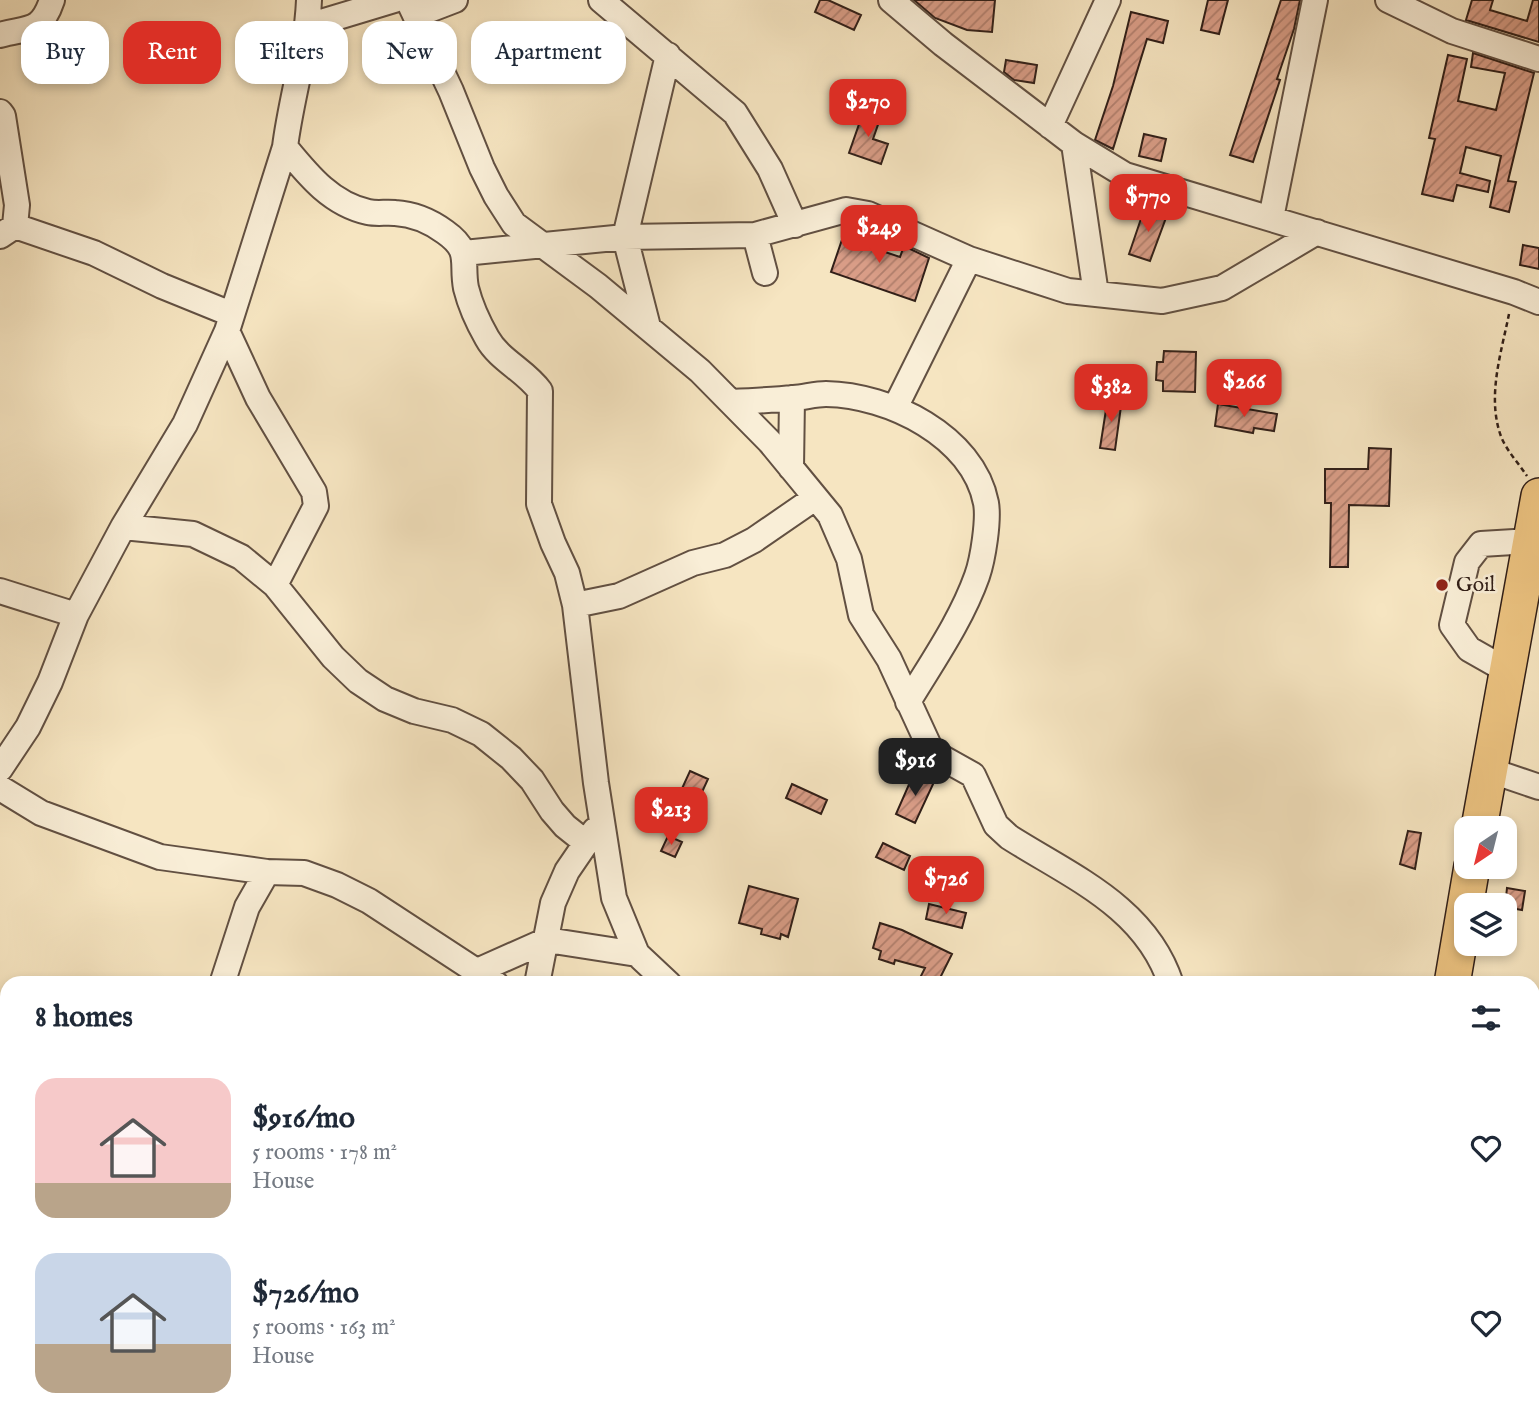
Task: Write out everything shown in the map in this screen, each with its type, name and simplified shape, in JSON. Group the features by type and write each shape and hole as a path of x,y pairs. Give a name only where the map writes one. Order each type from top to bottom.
{"highway":[{"path":"1481,816 1530,541 1535,489"},
{"path":"1453,976 1470,879"}],"street":[{"path":"0,35 31,29 40,24 47,15 52,0"},
{"path":"308,21 309,0"},
{"path":"325,21 394,0"},
{"path":"454,0 412,7 496,197 514,224 598,286 700,371 770,442 830,516 849,559 861,615 889,659 930,747 939,756 973,775 996,825 1009,837 1107,897 1145,933 1163,960 1168,976"},
{"path":"601,0 735,113 770,169 794,225"},
{"path":"891,0 943,44 1074,144 1125,175 1514,292 1539,302"},
{"path":"1050,126 1108,0"},
{"path":"1271,218 1315,0"},
{"path":"1388,0 1452,32 1539,59"},
{"path":"648,327 625,237 668,55"},
{"path":"0,769 28,727 50,682 76,615 123,527 185,424 229,322 285,147 296,84"},
{"path":"1,115 17,205 7,231 94,253 229,322 258,398 313,492 316,506 275,585"},
{"path":"1074,144 1096,294"},
{"path":"285,147 317,185 346,205 369,213 397,213 424,219 447,233 464,253 466,289 488,340 502,356 534,382 540,391 539,503 553,544 568,573 575,605 601,821 614,898 637,954 660,976"},
{"path":"464,253 625,237 755,235 846,211 868,214 969,258 1068,291 1162,300 1222,288 1317,232"},
{"path":"755,235 765,273"},
{"path":"895,408 969,258"},
{"path":"731,402 826,394 895,408 935,430 960,452 978,478 987,505 978,574 949,634 908,702"},
{"path":"791,468 792,398"},
{"path":"575,605 619,596 693,563 725,555 754,540 815,498"},
{"path":"123,527 193,534 241,557 275,585 333,657 358,681 385,699 414,711 452,720 481,734 511,758 531,780 552,811 585,842"},
{"path":"1506,670 1469,649 1452,625 1467,562 1481,544 1530,541"},
{"path":"0,591 76,615"},
{"path":"1489,770 1539,787"},
{"path":"0,788 41,813 160,857 267,872 304,873 337,885 369,901 483,976"},
{"path":"539,976 553,904 567,871 601,821"},
{"path":"225,976 247,907 267,872"},
{"path":"489,976 547,940 637,954"}],"path":[{"path":"1514,292 1497,373 1496,413 1503,440 1535,489"}],"building":[{"path":"820,0 828,0 861,15 854,30 815,12"},
{"path":"914,0 995,0 992,32 967,30 935,18"},
{"path":"1208,0 1228,0 1219,34 1201,30"},
{"path":"1281,0 1300,0 1294,29 1277,79 1280,80 1253,162 1230,155"},
{"path":"1472,0 1493,0 1490,10 1527,21 1533,0 1539,0 1539,42 1466,20"},
{"path":"1131,12 1168,21 1163,43 1147,39 1113,149 1095,140 1113,86"},
{"path":"1473,53 1534,73 1508,181 1516,182 1509,212 1490,207 1501,156 1466,147 1460,173 1490,181 1488,192 1457,185 1453,201 1422,194 1435,139 1429,138 1448,55 1467,59 1458,101 1496,110 1505,73 1471,67"},
{"path":"1006,60 1037,65 1034,83 1014,80 1004,72"},
{"path":"864,110 881,116 873,139 888,144 881,164 849,153"},
{"path":"1144,134 1166,139 1161,161 1139,156"},
{"path":"1145,207 1167,215 1150,261 1129,254"},
{"path":"847,225 874,233 870,247 900,257 904,246 929,258 915,301 831,272"},
{"path":"1523,245 1539,248 1539,269 1520,265"},
{"path":"1164,351 1196,352 1195,392 1163,391 1163,381 1156,380 1157,362 1163,362"},
{"path":"1108,397 1122,399 1115,450 1100,448"},
{"path":"1218,404 1277,414 1274,431 1254,428 1253,433 1215,426"},
{"path":"1369,448 1391,449 1389,506 1349,505 1348,567 1330,567 1331,503 1325,503 1325,469 1368,469"},
{"path":"690,771 708,779 692,814 674,806"},
{"path":"914,773 934,782 915,823 896,814"},
{"path":"792,784 827,800 821,814 786,798"},
{"path":"1408,831 1421,833 1415,869 1400,864"},
{"path":"668,836 682,842 675,857 661,851"},
{"path":"883,843 910,856 904,870 876,857"},
{"path":"749,886 798,899 788,937 781,934 780,939 761,934 762,929 739,923"},
{"path":"1507,888 1525,891 1522,910 1517,909 1517,893 1506,893"},
{"path":"929,904 966,913 962,928 926,919"},
{"path":"880,923 902,930 952,954 941,976 921,976 925,968 879,959 881,951 873,948"}],"place":[{"name":"Goil","path":"1442,585"}]}
